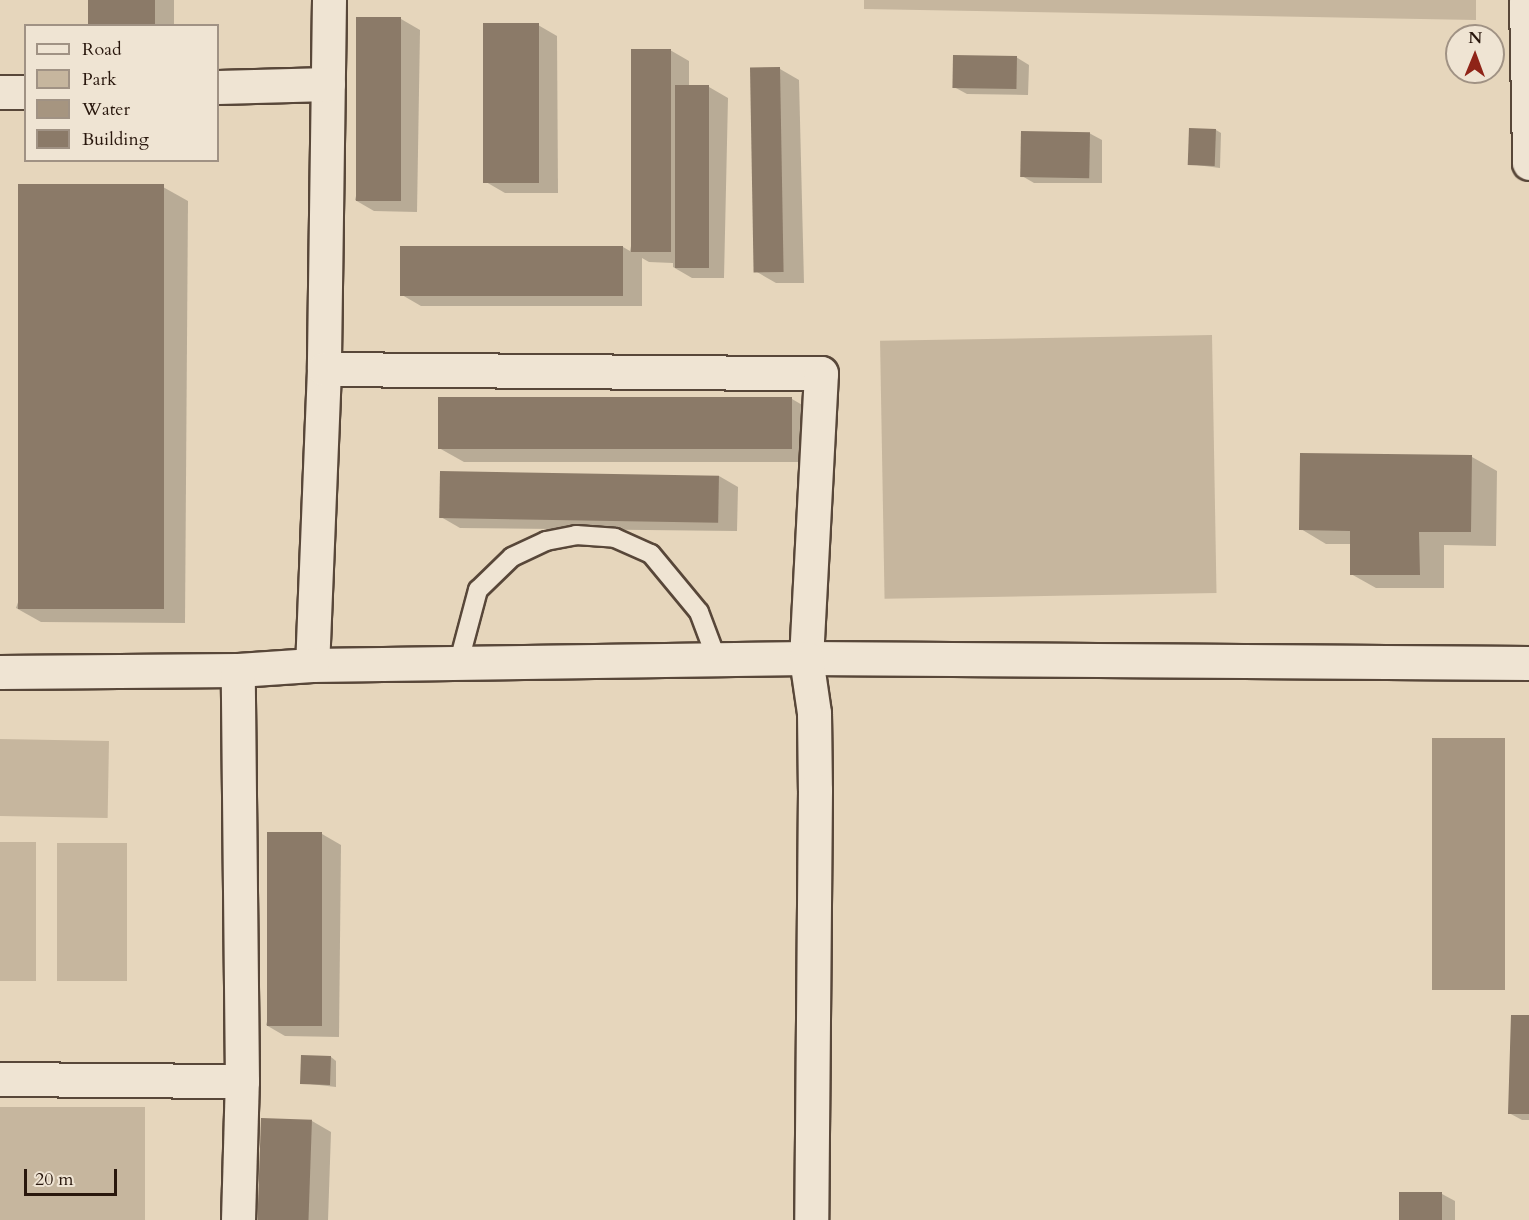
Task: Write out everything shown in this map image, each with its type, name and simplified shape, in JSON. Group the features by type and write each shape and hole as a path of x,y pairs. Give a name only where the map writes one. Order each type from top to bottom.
{"street":[{"path":"312,665 324,369 329,0"},
{"path":"1526,0 1529,163"},
{"path":"219,87 328,84"},
{"path":"0,92 24,92"},
{"path":"324,369 821,373 806,658 814,713 815,790 812,1220"},
{"path":"0,672 238,670 312,665 458,665 806,658 1529,663"},
{"path":"238,670 242,1081 238,1220"},
{"path":"0,1079 242,1081"}],"lane":[{"path":"458,665 478,590 512,557 546,541 576,535 615,538 651,554 699,612 714,652 712,661"}],"green space":[{"path":"864,0 1476,0 1476,20 864,9"},
{"path":"1212,335 1217,593 885,599 880,341"},
{"path":"0,739 109,741 108,818 0,816"},
{"path":"0,842 36,842 36,981 0,981"},
{"path":"57,843 127,843 127,981 57,981"},
{"path":"0,1107 145,1107 145,1220 0,1220"}],"water":[{"path":"1432,738 1505,738 1505,990 1432,990"}],"building":[{"path":"88,0 155,0 155,24 88,24"},
{"path":"356,17 401,17 401,201 356,201"},
{"path":"483,23 539,23 539,183 483,183"},
{"path":"631,49 671,49 671,252 631,252"},
{"path":"953,55 1017,56 1016,89 952,88"},
{"path":"780,67 784,272 754,272 750,68"},
{"path":"675,85 709,85 709,268 675,268"},
{"path":"1189,128 1216,129 1215,166 1188,165"},
{"path":"1021,131 1090,132 1089,178 1020,177"},
{"path":"18,184 164,184 164,609 18,609"},
{"path":"400,246 623,246 623,296 400,296"},
{"path":"438,397 792,397 792,449 438,449"},
{"path":"1300,453 1472,455 1471,532 1419,532 1420,575 1350,575 1350,531 1299,530"},
{"path":"440,471 719,476 718,523 439,518"},
{"path":"267,832 322,832 322,1026 267,1026"},
{"path":"1511,1015 1529,1015 1529,1114 1508,1114"},
{"path":"301,1055 331,1056 330,1085 300,1084"},
{"path":"261,1118 312,1120 308,1220 257,1220"},
{"path":"1399,1192 1442,1192 1442,1220 1399,1220"}]}
